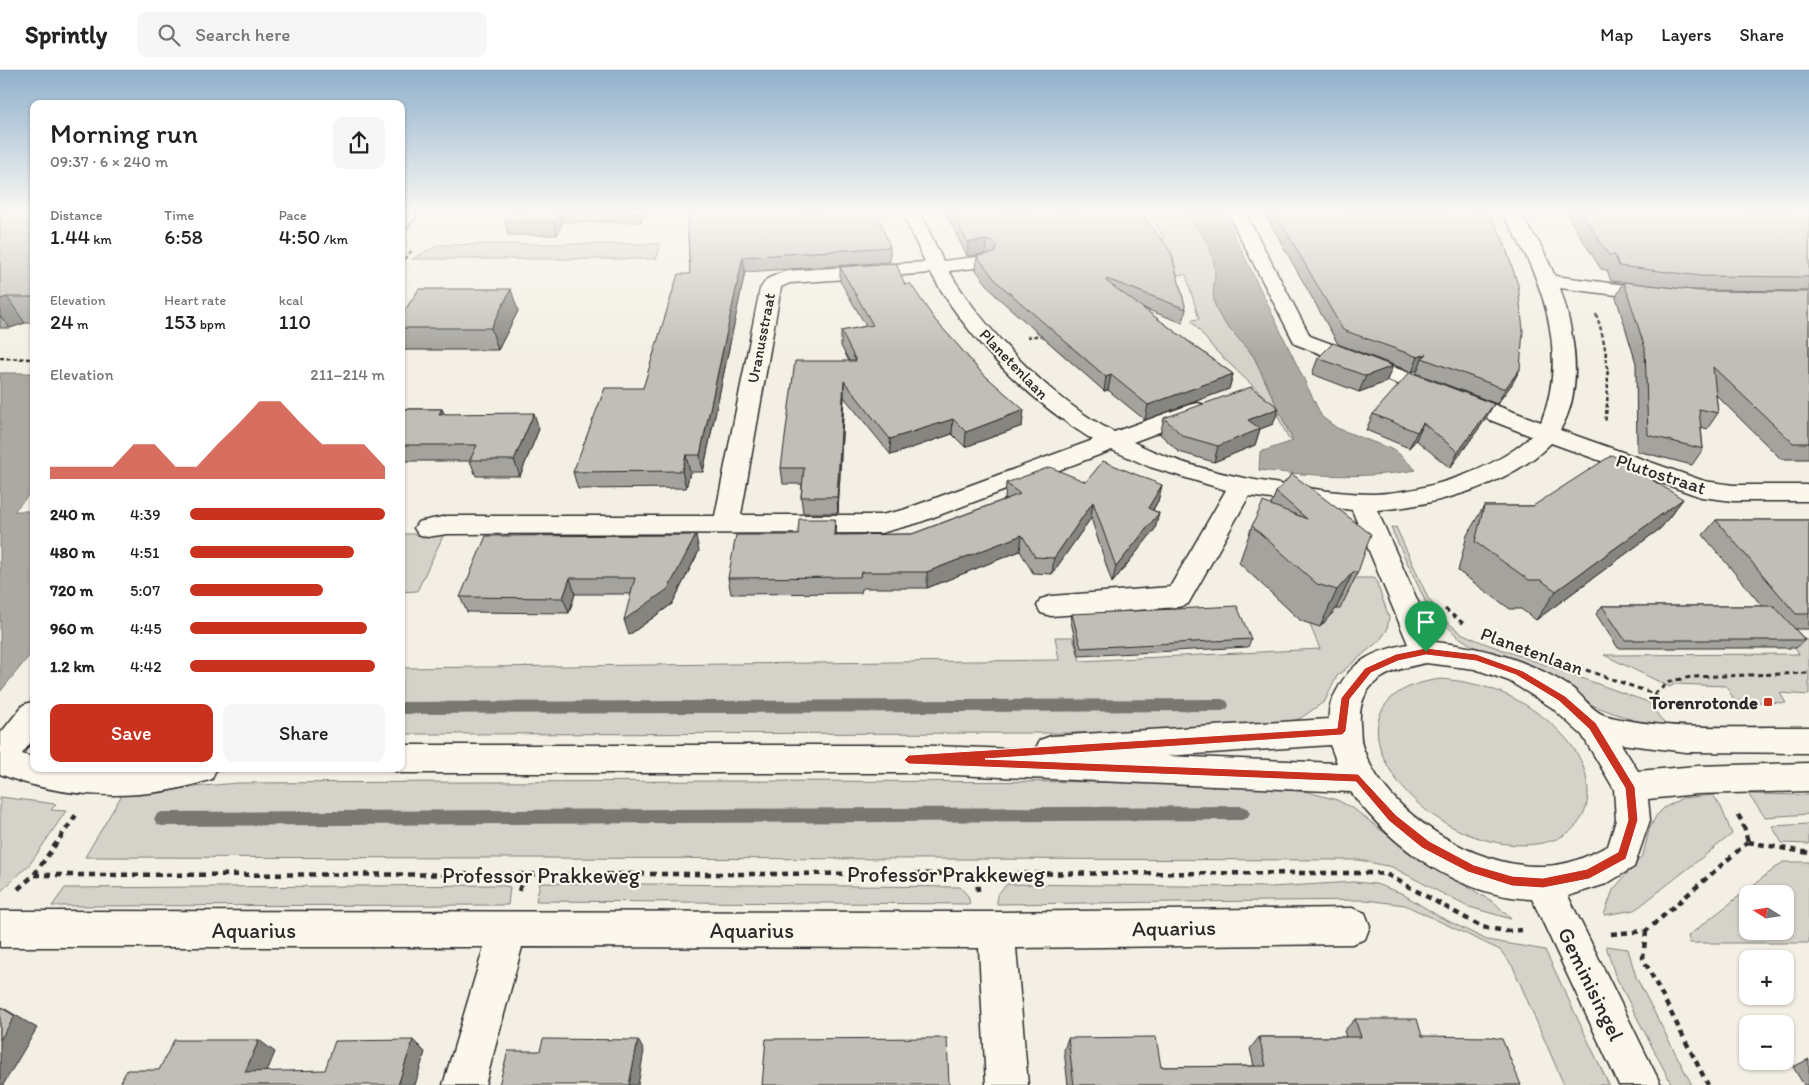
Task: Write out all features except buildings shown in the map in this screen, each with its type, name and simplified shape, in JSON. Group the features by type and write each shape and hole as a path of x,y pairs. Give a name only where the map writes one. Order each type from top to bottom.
{"street":[{"name":"Planetenlaan","path":"931,259 958,303 994,346 1048,399 1075,420 1111,441 1147,459 1241,487 1268,492 1361,502 1389,500 1442,490 1490,475 1520,460 1548,432 1560,411 1564,369 1562,327 1549,281 1538,259"},
{"name":"Plutostraat","path":"1260,259 1302,340 1701,489 1733,493 1809,493"},
{"path":"935,268 985,262"},
{"name":"Uranusstraat","path":"726,525 770,289 774,283 786,277 935,268"},
{"path":"1549,281 1672,295"},
{"path":"426,528 447,525 881,524 909,517 1220,402"},
{"path":"1051,606 1178,597 1241,487"},
{"path":"1361,502 1426,652"},
{"path":"1426,652 1476,658 1520,673 1562,698 1592,726 1630,787 1633,820 1622,856 1589,874 1543,883 1512,881 1472,869 1425,844 1392,818 1358,778 1342,731 1346,698 1368,670 1396,658 1426,652"},
{"path":"0,759 30,719"},
{"path":"1592,726 1642,735 1686,739 1809,740"},
{"path":"909,760 1342,731"},
{"path":"0,759 30,751"},
{"path":"0,759 30,770"},
{"path":"405,759 909,760 1358,778"},
{"path":"35,772 43,775 99,780 170,775 185,772"},
{"path":"1630,787 1670,781 1712,778 1809,776"},
{"name":"Geminisingel","path":"1543,883 1640,1085"},
{"name":"Aquarius","path":"0,929 996,930 1352,926"},
{"path":"464,1085 508,930"},
{"path":"996,930 1007,1085"}],"path":[{"path":"1031,343 1024,337 1052,334"},
{"path":"0,358 30,359"},
{"name":"Planetenlaan","path":"1442,602 1445,609 1469,627"},
{"name":"Planetenlaan","path":"1583,669 1654,694 1671,681 1691,677 1809,673"},
{"name":"Professor Prakkeweg","path":"99,780 34,875 1386,874 1482,926 1506,930 1611,934 1646,931"},
{"path":"1708,1085 1661,998 1643,958 1646,931 1748,842 1809,853"}],"shaded area":[{"path":"1213,259 1215,275 1214,297 1218,313 1254,357 1293,441 1288,438 1273,405 1214,349 1191,320 1199,319 1186,275 1169,274 1174,260"},
{"path":"1213,259 1246,259 1322,417 1337,428 1396,451 1416,470 1377,475 1338,476 1259,470 1260,452 1293,441 1254,357 1218,313 1214,297"},
{"path":"0,373 30,373 30,493 14,511 30,511 30,655 0,692"},
{"path":"1396,527 1428,598 1447,622 1461,633 1481,642 1648,702 1664,723 1663,725 1638,722 1586,703 1499,656 1476,648 1457,636 1428,607 1391,528"},
{"path":"405,534 444,534 417,591 405,592"},
{"path":"1351,578 1375,578 1389,617 1387,630 1380,640 1337,676 1325,701 1301,718 1284,724 1218,730 1084,733 405,734 405,668 1059,660 1055,637 1073,637 1080,661 1320,649 1310,625 1319,609"},
{"path":"1789,640 1809,640 1809,695 1780,693 1786,703 1735,701 1726,686 1675,684 1670,687 1604,655 1799,654"},
{"path":"1441,679 1479,685 1514,698 1543,717 1565,737 1581,760 1587,784 1588,797 1586,809 1581,820 1573,829 1551,841 1536,844 1505,844 1490,841 1475,837 1446,824 1421,806 1403,788 1389,768 1380,748 1377,729 1381,712 1393,697 1412,686"},
{"path":"1200,782 1308,792 1337,800 1354,809 1413,855 1495,903 1511,919 1466,906 1392,867 1359,860 85,857 123,793 238,783"},
{"path":"1748,794 1809,795 1809,814 1765,817"},
{"path":"1713,795 1721,807 1732,834 1635,910 1604,915 1613,890 1643,855 1649,830 1656,816 1664,808 1682,798"},
{"path":"0,797 56,804 51,810 66,811 30,864 0,892"},
{"path":"1809,824 1809,844 1782,843 1772,826"},
{"path":"1783,862 1809,862 1809,943 1690,943 1688,936 1739,896 1739,940 1794,940 1794,885 1753,885"},
{"path":"1354,882 1376,884 1401,893 1440,917 1487,940 1545,950 1609,1085 1564,1085 1513,967 1500,950 1405,905 1366,900 997,904 997,895 1007,884 1271,887"},
{"path":"540,883 960,887 968,896 970,904 536,901"},
{"path":"500,885 510,887 508,905 52,906 65,888"},
{"path":"1606,946 1628,949 1636,977 1692,1085 1672,1085 1615,975"}],"waterway":[{"path":"405,708 1222,705"},
{"path":"162,819 1242,813"}],"place":[{"name":"Torenrotonde","path":"1768,702"}],"route":[{"path":"1426,652 1476,658 1520,673 1562,698 1592,726 1630,787 1633,820 1622,856 1589,874 1543,883 1512,881 1472,869 1425,844 1392,818 1358,778 909,760 1342,731 1346,698 1368,670 1396,658 1426,652"}]}
